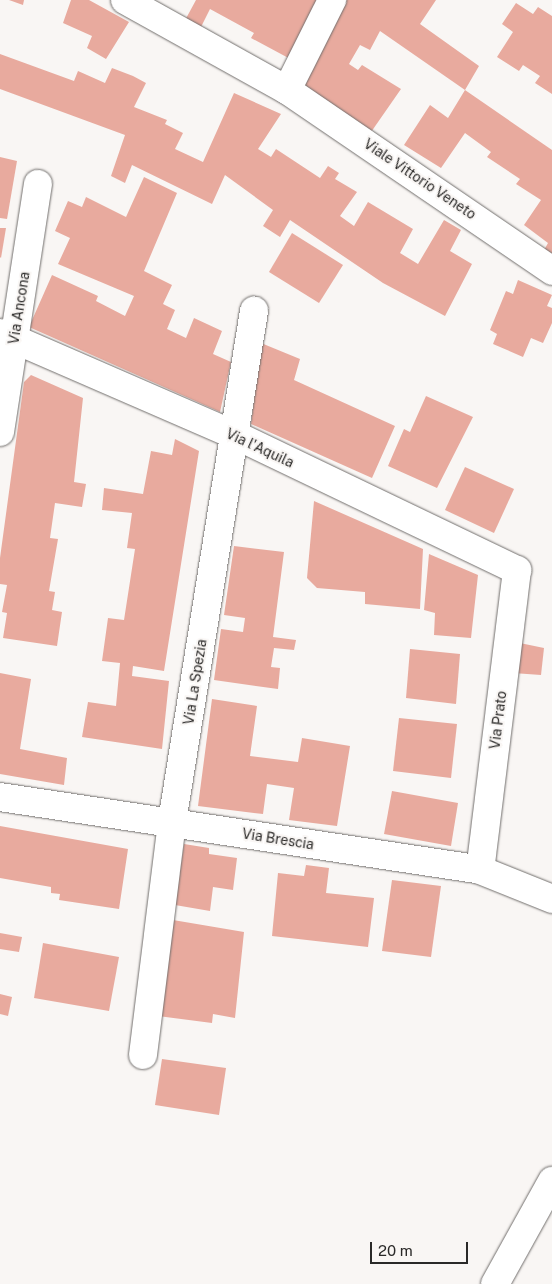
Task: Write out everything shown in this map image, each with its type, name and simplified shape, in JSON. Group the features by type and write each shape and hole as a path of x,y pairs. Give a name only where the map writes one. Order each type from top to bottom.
{"street":[{"name":"Viale Vittorio Veneto","path":"125,0 287,90 552,271"},
{"path":"287,90 332,0"},
{"name":"Via Ancona","path":"0,432 7,336 38,184"},
{"name":"Via La Spezia","path":"143,1054 172,822 254,311"},
{"name":"Via l'Aquila","path":"7,336 235,435 517,570"},
{"name":"Via Prato","path":"480,870 517,570"},
{"name":"Via Brescia","path":"0,797 480,870 552,900"},
{"path":"495,1284 552,1181"}],"building":[{"path":"9,0 24,0 23,5"},
{"path":"71,0 89,0 129,22 106,59 87,48 92,36 63,23"},
{"path":"196,0 318,0 294,61 251,38 254,33 210,9 198,33 183,24"},
{"path":"345,0 436,0 420,24 479,66 465,90 380,31 370,50 360,45 349,64 358,70 362,65 401,89 369,135 296,90"},
{"path":"516,3 533,14 538,7 552,16 552,94 535,83 540,76 523,65 519,71 497,57 513,32 502,24"},
{"path":"0,54 74,81 78,71 105,83 112,68 133,76 146,83 134,107 167,120 165,124 183,133 175,149 203,162 234,93 281,114 258,149 271,157 276,149 320,178 328,166 339,173 335,179 357,192 340,216 354,226 368,202 413,229 400,253 418,264 444,220 461,230 450,251 472,264 445,316 383,283 290,220 280,237 263,226 273,210 225,175 212,204 132,165 125,183 111,176 125,135 0,89"},
{"path":"465,90 552,150 552,255 543,252 548,243 524,225 541,200 516,184 520,179 487,157 491,152 465,133 441,168 404,145 430,105 448,118"},
{"path":"0,157 17,161 7,219 0,218"},
{"path":"144,177 177,193 144,271 172,285 163,304 175,310 167,329 186,338 194,318 222,331 213,354 231,362 220,412 29,327 52,275 98,296 96,301 125,316 134,296 58,264 70,238 55,231 68,201 82,207 86,197 126,217"},
{"path":"0,228 6,228 1,258 0,257"},
{"path":"292,233 343,265 319,303 269,272"},
{"path":"518,280 552,295 547,306 552,308 552,323 543,343 531,338 523,357 493,344 497,334 490,330 506,291 513,294"},
{"path":"261,343 300,359 294,380 395,426 372,478 251,424"},
{"path":"31,375 83,398 74,482 86,484 82,507 55,503 50,538 58,539 49,591 55,592 52,610 62,612 57,646 3,638 7,613 2,612 7,585 0,584 0,558 24,382"},
{"path":"426,396 473,417 437,488 388,466 404,429 410,432"},
{"path":"175,439 199,451 164,671 133,666 132,676 169,681 162,749 82,737 88,702 116,706 120,663 102,661 108,618 124,620 135,549 127,548 132,513 102,510 104,488 143,494 151,451 172,455"},
{"path":"465,467 514,489 494,533 445,510"},
{"path":"314,501 423,549 420,609 365,604 365,592 317,588 307,578"},
{"path":"234,546 284,552 273,637 296,640 294,650 274,648 271,667 280,668 278,689 214,680 221,629 243,632 245,618 224,615"},
{"path":"429,554 478,575 471,638 434,635 435,613 424,610"},
{"path":"515,642 544,648 541,675 513,673"},
{"path":"410,649 460,654 456,704 406,698"},
{"path":"0,673 31,679 20,749 67,758 64,785 0,774"},
{"path":"212,699 257,706 250,756 298,762 302,738 350,746 337,826 289,820 294,788 267,784 263,814 198,806"},
{"path":"399,718 457,724 451,778 393,771"},
{"path":"392,791 458,803 451,846 384,834"},
{"path":"0,826 128,849 119,909 59,900 60,894 51,893 51,887 0,878"},
{"path":"184,844 209,848 209,854 237,858 233,890 213,887 210,911 175,905"},
{"path":"306,865 329,868 326,893 374,898 368,947 272,936 278,873 304,876"},
{"path":"392,880 441,886 431,957 382,951"},
{"path":"173,920 244,932 235,1018 213,1014 212,1023 158,1016"},
{"path":"0,933 22,937 19,952 0,949"},
{"path":"43,943 119,957 109,1011 34,998"},
{"path":"0,994 12,997 8,1016 0,1014"},
{"path":"162,1059 226,1068 219,1115 155,1105"}]}
